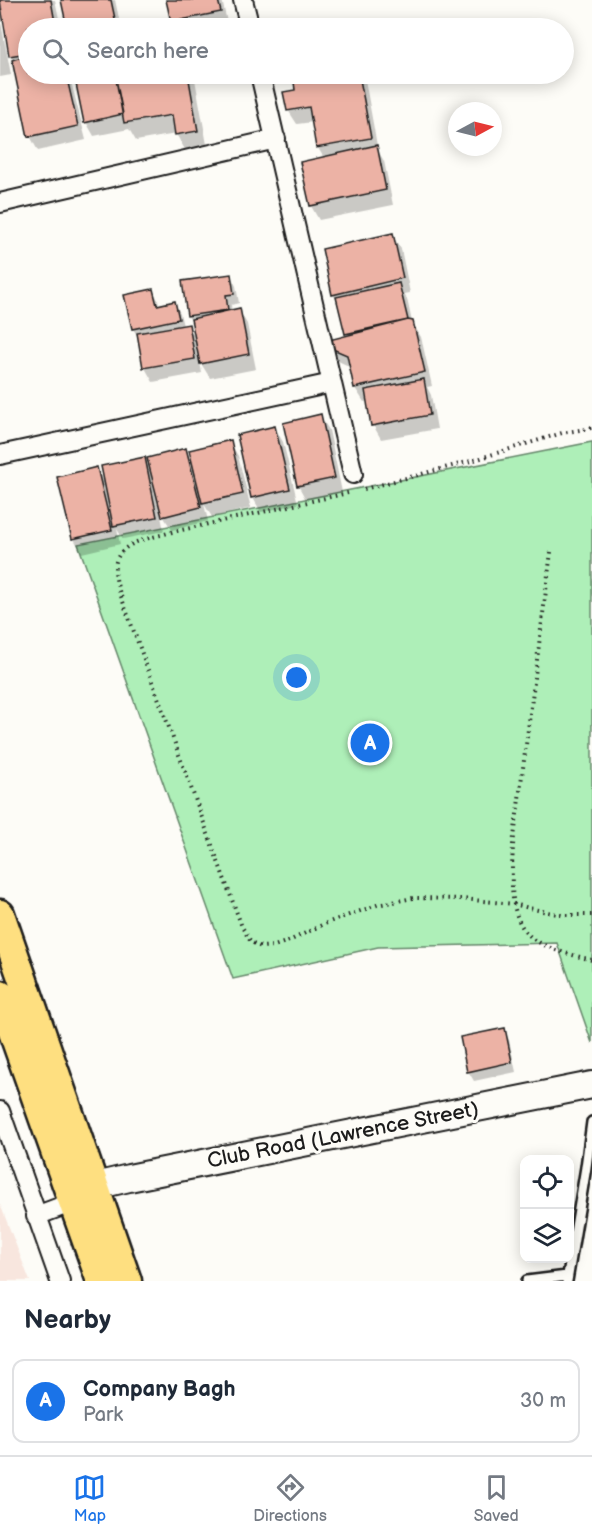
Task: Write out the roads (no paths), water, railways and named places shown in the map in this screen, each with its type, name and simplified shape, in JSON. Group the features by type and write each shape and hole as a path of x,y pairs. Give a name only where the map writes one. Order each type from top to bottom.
{"main road":[{"path":"0,914 84,1194 100,1281"},
{"path":"0,995 84,1194 127,1281"}],"street":[{"path":"243,0 248,18"},
{"path":"262,84 356,485"},
{"path":"0,203 276,139"},
{"path":"0,455 332,383"},
{"name":"Club Road (Lawrence Street)","path":"84,1194 129,1178 592,1085"},
{"path":"0,1111 60,1281"},
{"path":"36,1216 84,1194"}],"lane":[{"path":"527,1281 567,1278 592,1122"}],"place":[{"name":"Company Bagh","path":"370,743"}]}
